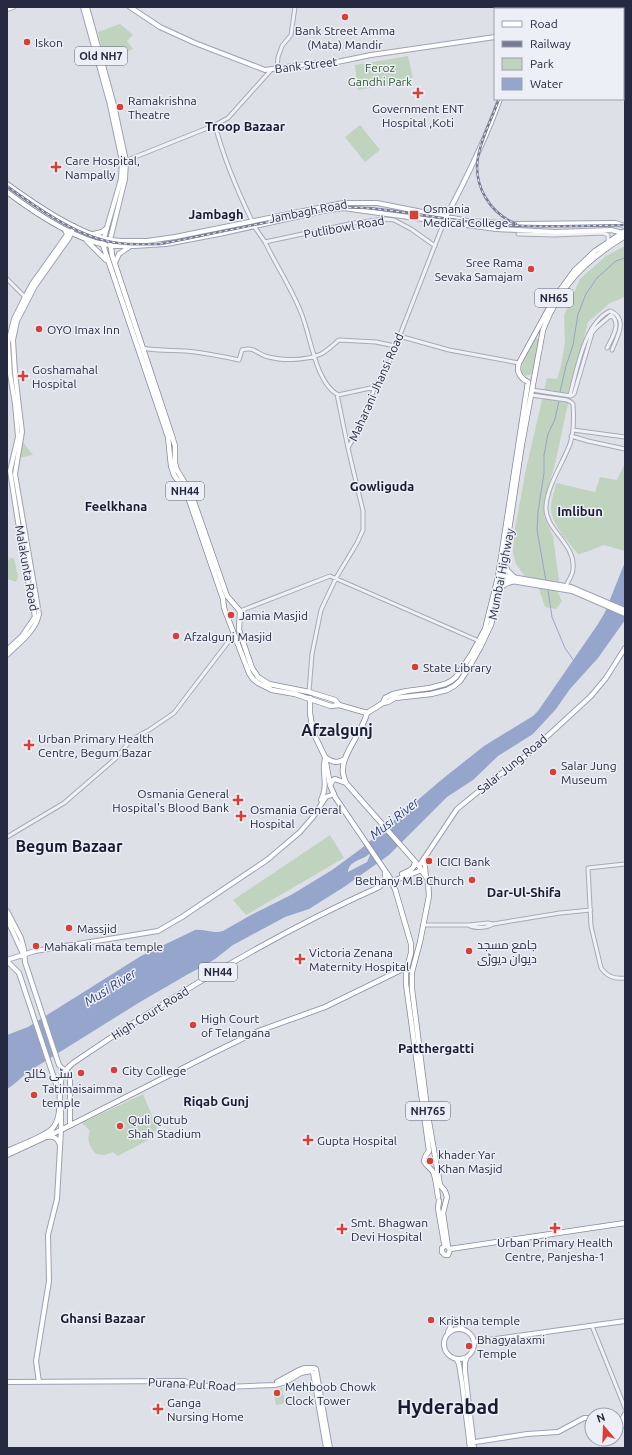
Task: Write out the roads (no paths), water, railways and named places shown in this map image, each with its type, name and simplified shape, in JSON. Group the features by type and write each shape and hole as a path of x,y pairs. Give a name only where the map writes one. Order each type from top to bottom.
{"highway":[{"path":"7,184 24,197 74,226 92,235 110,240"},
{"path":"7,192 26,206 65,230 85,239 110,246"},
{"path":"92,235 99,234 107,228"},
{"name":"NH65","path":"519,363 532,336 561,288 574,271 608,242 624,233"},
{"name":"Mumbai Highway","path":"383,703 386,698 393,694 407,690 445,684 456,677 479,641 485,629 504,559 531,393 548,317 561,294 577,273 590,260 624,233"},
{"path":"85,239 108,263"},
{"name":"NH44","path":"110,240 110,246 115,263 172,436 177,470 191,493 226,598 224,608 253,679 272,690 282,690 310,698"},
{"name":"NH44","path":"103,245 168,437 170,466 174,475 187,494 226,598 240,611"},
{"path":"519,363 518,374 522,378 528,382 535,378"},
{"name":"Mumbai Highway","path":"367,713 383,703 395,698 447,690 454,686 460,681 480,648 488,631 498,592 528,382"},
{"path":"498,592 505,584 515,580 507,570 504,559"},
{"path":"240,611 239,630 252,668 258,677 269,684 309,692 335,700 339,705"},
{"path":"426,688 427,694"},
{"path":"7,1155 47,1137 256,1032 325,1007 392,974 406,970 414,963 420,942 429,896 426,876 346,783 342,768 345,759 365,723 367,713 339,705 331,706 310,698 312,728 325,757 330,785 334,796 382,864 394,885 411,944 411,953 406,970"},
{"path":"325,757 335,762 345,759"},
{"path":"330,785 335,779 346,783"},
{"name":"High Court Road","path":"65,1070 118,1033 232,963 323,913 379,887 386,879 386,874 382,864"},
{"path":"390,878 395,878 413,869 417,864"},
{"path":"394,885 398,879 417,864"},
{"path":"411,944 412,946 417,946 420,942"},
{"name":"NH765","path":"414,963 412,972 413,1000 431,1150"},
{"name":"NH765","path":"406,970 406,984 431,1150 438,1186 438,1208 448,1247"},
{"path":"392,974 402,976 406,984"},
{"path":"7,1151 44,1134 52,1128 56,1122 60,1102 62,1077 65,1070"},
{"path":"60,1102 62,1110 61,1130"},
{"name":"NH765","path":"431,1150 425,1156 425,1164 434,1173 438,1186 445,1191 447,1197 443,1213 448,1247"},
{"path":"448,1247 625,1223"}],"main road":[{"path":"7,9 13,7"},
{"name":"Old NH7","path":"83,7 124,161 103,245"},
{"name":"Old NH7","path":"87,7 114,105 124,161 125,179 110,240"},
{"name":"Bank Street","path":"130,7 160,26 194,43 265,70 336,62 375,54 494,37"},
{"path":"446,216 460,190 500,100"},
{"path":"345,208 345,204 347,203"},
{"name":"Jambagh Road","path":"110,240 133,244 347,203 377,203 468,220 518,224 615,223 625,226"},
{"path":"110,246 166,244 323,211 345,208 411,216 484,228 555,232 611,230 624,233"},
{"path":"406,208 410,212 411,216"},
{"path":"7,655 35,625 39,614 15,474 22,432 15,373 14,340 17,321 35,286 72,233 74,226"},
{"name":"Malakunta Road","path":"7,650 27,632 35,617 10,471 18,437 15,404 8,374 8,343 11,330 32,284 64,239 66,234 65,230"},
{"path":"115,263 119,254 133,244"},
{"path":"8,374 15,373"},
{"path":"500,577 582,593 625,614"},
{"path":"557,587 566,586 625,610"},
{"name":"Salar Jung Road","path":"417,864 424,858 457,809 495,778 527,755 590,696 606,678 625,648"},
{"path":"310,819 325,792 326,784 323,764 325,757"},
{"path":"60,1102 52,1070 25,989 19,973 7,960 40,950 158,931 182,917 267,860 290,842 310,819 326,797 330,795 334,796"},
{"path":"424,858 426,876"},
{"path":"7,911 21,938 24,949 23,955"},
{"path":"7,919 23,955 59,1065 70,1075 70,1125"},
{"path":"19,973 27,970"},
{"path":"39,1382 36,1361 49,1281 48,1235 57,1199 61,1130"},
{"path":"47,1137 52,1136 57,1138 60,1147"},
{"path":"454,1320 464,1330 470,1334 474,1342 474,1347 471,1353 464,1359 457,1360 445,1352 444,1339 454,1320"},
{"path":"474,1342 625,1321"},
{"path":"447,1334 454,1330 464,1330"},
{"path":"467,1356 465,1371 471,1444"},
{"path":"457,1360 459,1364 471,1444 474,1448"},
{"path":"272,1384 285,1379 304,1368 316,1369 330,1448"},
{"name":"Purana Pul Road","path":"7,1382 185,1381 192,1385 225,1387 275,1385 286,1382 294,1376 311,1370 313,1373 326,1448"},
{"path":"471,1444 527,1434 558,1432 584,1418"}],"street":[{"path":"135,11 138,7"},
{"path":"277,69 280,52 291,35 295,7"},
{"path":"124,161 215,125 228,118 272,69"},
{"path":"215,125 220,146 252,221"},
{"path":"383,213 398,217 400,223"},
{"name":"Putlibowl Road","path":"265,242 354,223 386,219 400,223 411,229 434,246"},
{"name":"Maharani Jhansi Road","path":"309,692 312,654 321,610 336,578 363,530 363,511 348,448 360,426 375,387 389,363 444,222"},
{"path":"254,226 285,277 301,312 321,374 330,388 337,394 348,448"},
{"path":"518,234 554,235 603,233 608,235 608,242"},
{"path":"7,279 25,298"},
{"path":"568,395 582,351 590,332 598,321 610,311 613,312 619,319 621,327 612,350"},
{"path":"531,393 538,391 568,395 574,394 592,333 611,315 616,319 617,324 607,348"},
{"path":"399,336 450,350 519,363"},
{"path":"143,348 153,350 195,352 238,360 242,350 248,348 277,359 315,356 322,353 339,340 376,342 395,346"},
{"path":"337,394 350,393 375,387"},
{"path":"531,393 537,396 566,400 573,404 573,430 570,442 551,486 546,508 550,521 572,552 573,571 566,586"},
{"path":"573,430 625,437"},
{"path":"571,436 625,449"},
{"path":"240,611 288,593 321,578 330,576 479,641"},
{"path":"7,837 64,802 116,759 131,740 174,713 232,637 234,632"},
{"path":"625,864 588,868 592,932 601,968 604,972 615,979 625,978"},
{"path":"423,925 468,925 472,928 560,913 591,910"},
{"path":"592,1326 625,1408"}],"water":[{"name":"Musi River","path":"625,562 625,620 598,658 570,689 556,709 533,734 498,756 473,780 447,797 389,855 344,887 309,909 285,917 233,945 215,959 140,1002 31,1070 7,1089 7,1035 28,1027 141,956 195,930 215,932 223,931 291,895 332,870 362,848 440,781 484,746 533,716 538,711 605,612","holes":["369,854 370,855 367,862 348,872 353,863"]}],"waterway":[{"path":"560,392 573,345 578,314 586,294 597,278 616,261 625,258"},
{"path":"546,581 537,530 538,512 544,473 544,455 548,434 555,419 560,396"},
{"path":"548,590 552,617 565,648 574,661"}],"railway":[{"path":"499,100 484,135 478,157 478,178 485,197 491,206 498,213 516,224"},
{"path":"7,186 46,213 74,229 103,240 129,244 161,244 337,208 383,210 497,225 625,225"}],"place":[{"name":"Bank Street Amma (Mata) Mandir","path":"345,17"},
{"name":"Iskon","path":"27,42"},
{"name":"Government ENT Hospital ,Koti","path":"418,93"},
{"name":"Ramakrishna Theatre","path":"120,107"},
{"name":"Care Hospital, Nampally","path":"56,167"},
{"name":"Osmania Medical College","path":"414,215"},
{"name":"Sree Rama Sevaka Samajam","path":"531,269"},
{"name":"OYO Imax Inn","path":"39,329"},
{"name":"Goshamahal Hospital","path":"23,376"},
{"name":"Jamia Masjid","path":"231,615"},
{"name":"Afzalgunj Masjid","path":"176,636"},
{"name":"State Library","path":"415,667"},
{"name":"Urban Primary Health Centre, Begum Bazar","path":"29,745"},
{"name":"Salar Jung Museum","path":"553,772"},
{"name":"Osmania General Hospital's Blood Bank","path":"238,800"},
{"name":"Osmania General Hospital","path":"241,816"},
{"name":"ICICI Bank","path":"429,861"},
{"name":"Bethany M.B Church","path":"472,880"},
{"name":"Massjid","path":"69,928"},
{"name":"Mahakali mata temple","path":"36,946"},
{"name":"جامع مسجد دیوان دیوڑی","path":"469,951"},
{"name":"Victoria Zenana Maternity Hospital","path":"300,959"},
{"name":"High Court of Telangana","path":"193,1025"},
{"name":"City College","path":"114,1070"},
{"name":"سٹی کالج","path":"81,1073"},
{"name":"Tatimaisaimma temple","path":"34,1095"},
{"name":"Quli Qutub Shah Stadium","path":"120,1126"},
{"name":"Gupta Hospital","path":"308,1140"},
{"name":"khader Yar Khan Masjid","path":"430,1161"},
{"name":"Urban Primary Health Centre, Panjesha-1","path":"555,1228"},
{"name":"Smt. Bhagwan Devi Hospital","path":"342,1229"},
{"name":"Krishna temple","path":"431,1320"},
{"name":"Bhagyalaxmi Temple","path":"469,1346"},
{"name":"Mehboob Chowk Clock Tower","path":"277,1393"},
{"name":"Ganga Nursing Home","path":"158,1409"}],"district":[{"name":"Troop Bazaar","path":"245,126"},
{"name":"Jambagh","path":"216,214"},
{"name":"Gowliguda","path":"382,486"},
{"name":"Feelkhana","path":"116,506"},
{"name":"Imlibun","path":"580,511"},
{"name":"Afzalgunj","path":"337,730"},
{"name":"Begum Bazaar","path":"69,846"},
{"name":"Dar-Ul-Shifa","path":"524,892"},
{"name":"Patthergatti","path":"436,1048"},
{"name":"Riqab Gunj","path":"216,1101"},
{"name":"Ghansi Bazaar","path":"103,1318"},
{"name":"Hyderabad","path":"448,1406"}],"park label":[{"name":"Feroz Gandhi Park","path":"380,74"}]}
